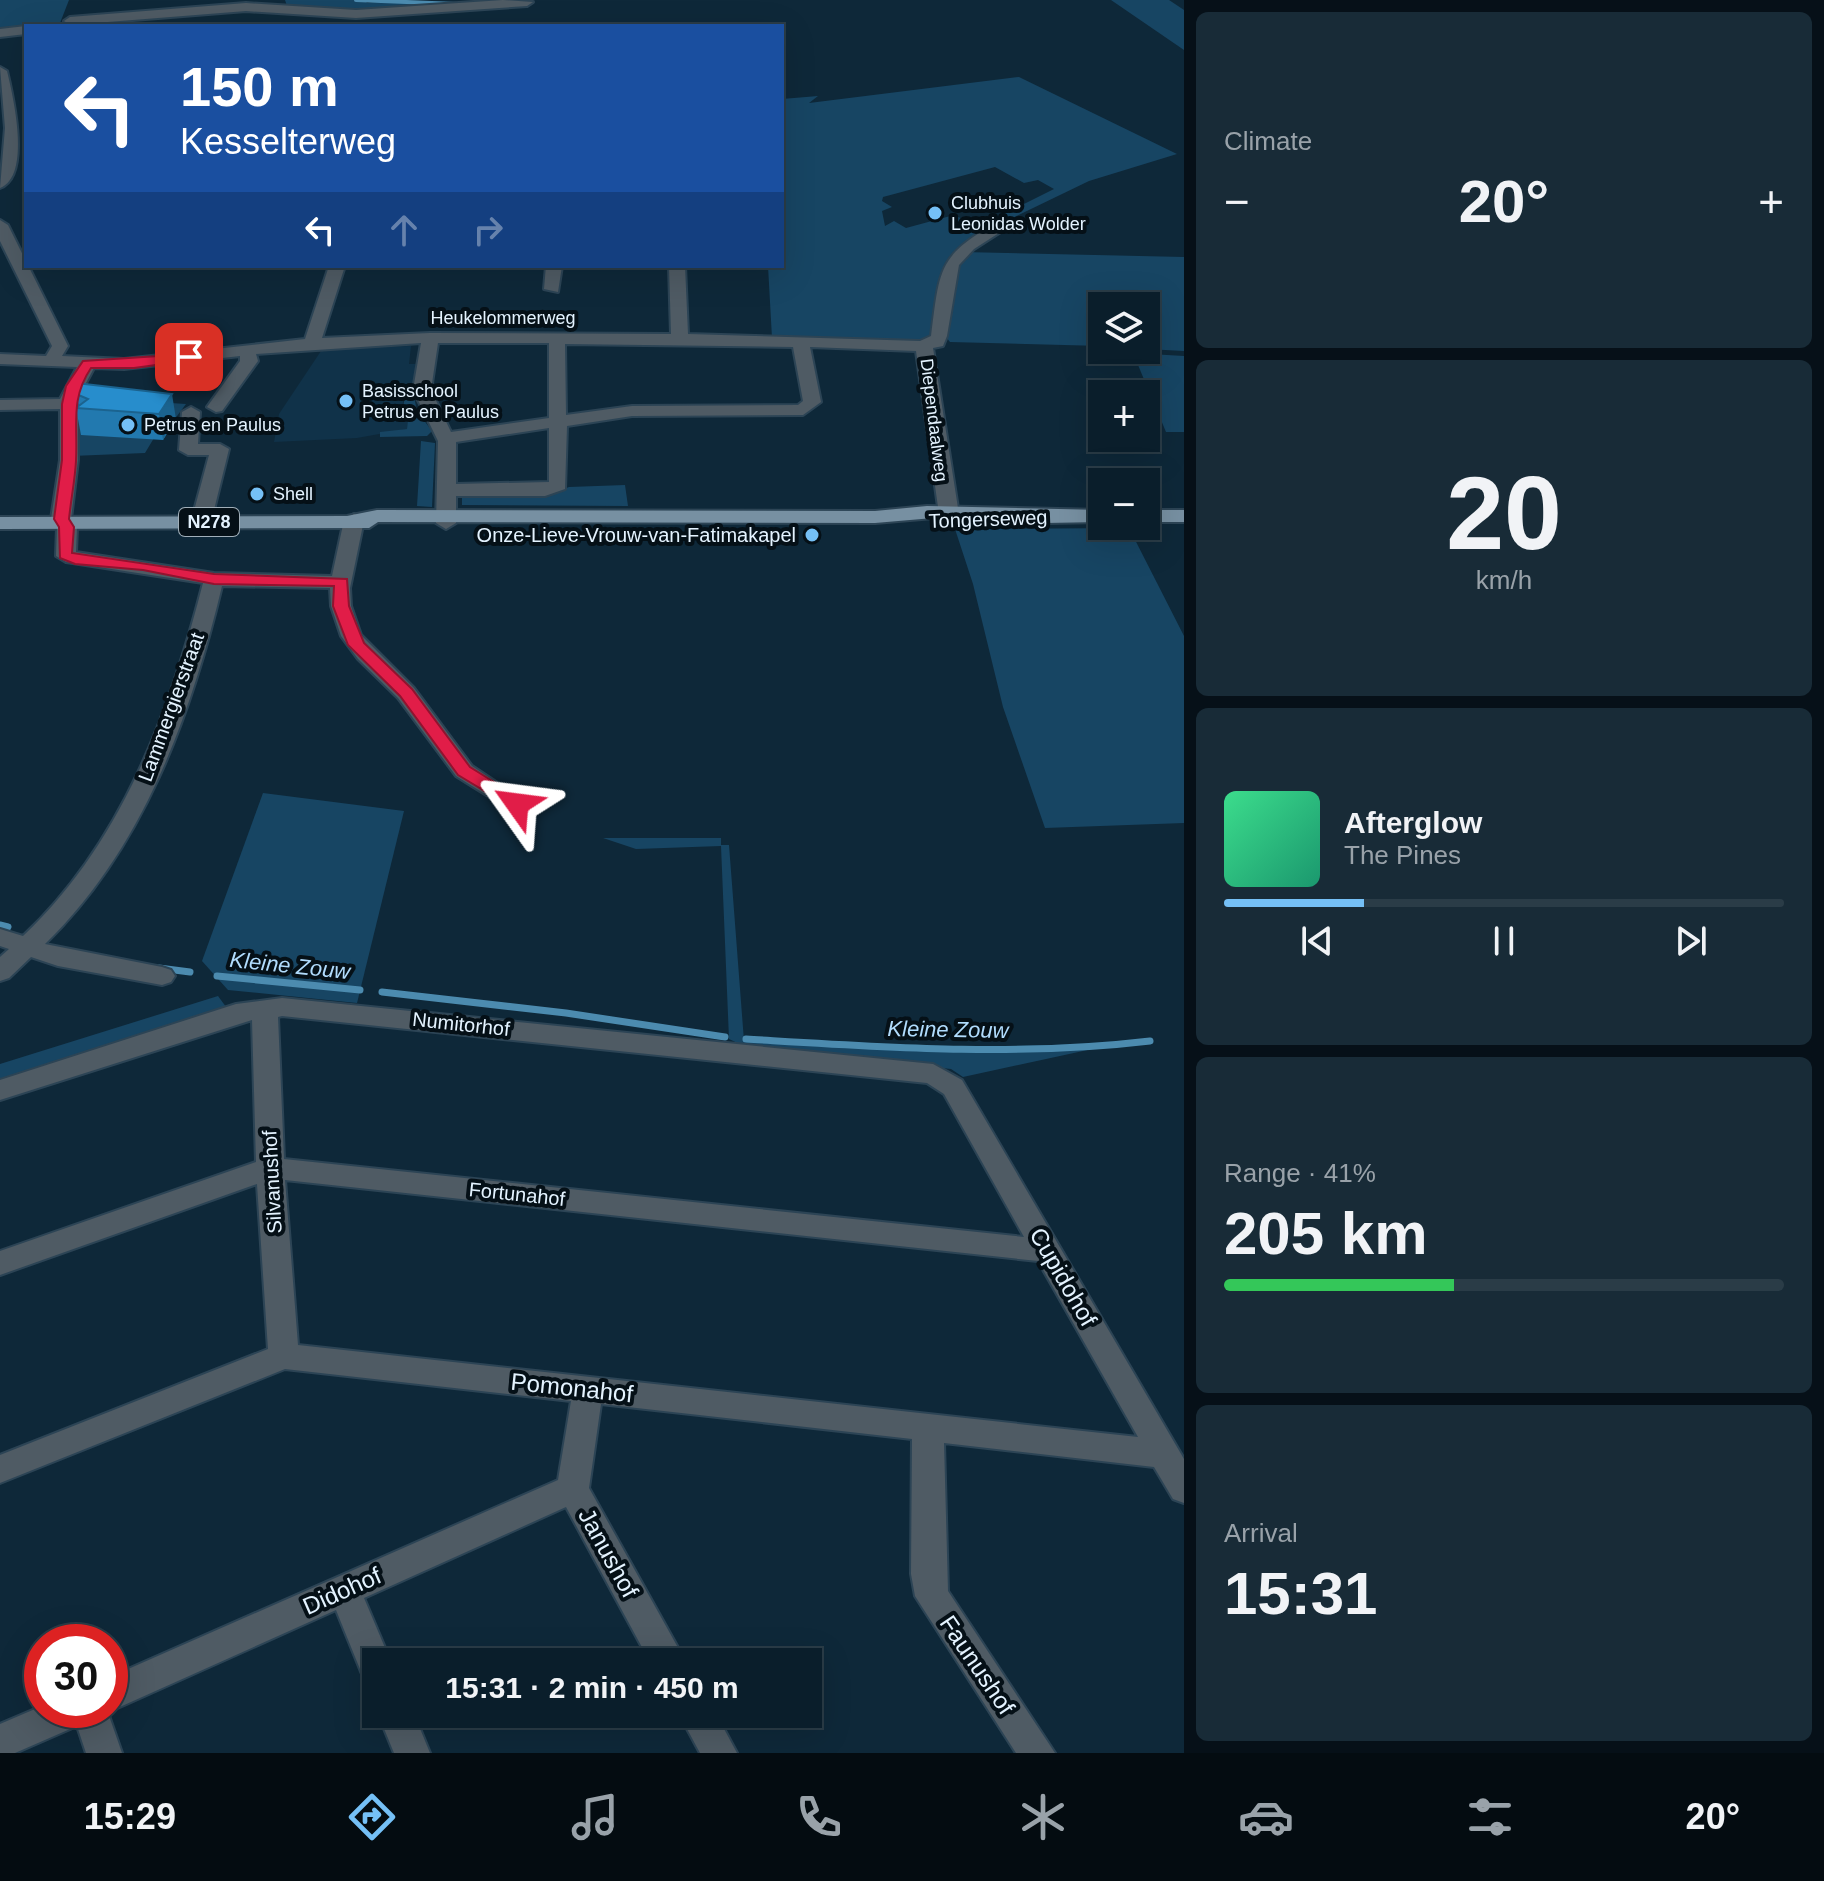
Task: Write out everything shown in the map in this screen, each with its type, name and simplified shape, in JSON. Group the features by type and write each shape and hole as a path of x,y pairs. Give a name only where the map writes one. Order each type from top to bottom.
{"main road":[{"name":"Tongerseweg","path":"0,523 875,517 1002,520 1015,516 1088,516"},
{"path":"1160,516 1184,516"}],"street":[{"path":"74,4 67,24 246,7 369,14 527,2"},
{"path":"270,24 284,17"},
{"path":"0,33 24,30"},
{"path":"0,71 13,120 13,142 0,184"},
{"name":"Diependaalweg","path":"920,346 937,342 951,260 962,248 1008,222"},
{"path":"0,225 60,346 51,361"},
{"path":"312,343 336,268"},
{"path":"552,289 554,268"},
{"path":"677,268 680,340"},
{"path":"446,490 555,487 560,482 557,337"},
{"name":"Heukelommerweg","path":"0,359 134,364 312,343 430,338 557,337 920,346"},
{"path":"430,338 422,390 446,438 446,520"},
{"path":"446,438 641,410 808,409 812,402 800,341"},
{"name":"Diependaalweg","path":"920,346 927,352 948,517"},
{"path":"216,407 249,361 247,350"},
{"path":"87,364 72,386 68,404 69,460 61,519 64,523 64,554 72,559 143,566 214,579 342,582"},
{"path":"0,405 68,404"},
{"path":"191,412 188,450 210,450 201,522"},
{"path":"354,520 342,582 341,606 356,645 406,693 464,771 517,804"},
{"name":"Lammergierstraat","path":"0,972 78,894 116,840 134,806 185,676 214,579"},
{"path":"0,937 58,957 162,976"},
{"name":"Numitorhof","path":"0,1090 236,1013 303,1007 933,1074"},
{"name":"Silvanushof","path":"265,1008 270,1168 284,1356"},
{"name":"Cupidohof","path":"933,1074 953,1087 1184,1489"},
{"name":"Fortunahof","path":"0,1263 270,1168 1048,1251"},
{"name":"Pomonahof","path":"0,1469 284,1356 1164,1454"},
{"name":"Janushof","path":"588,1390 573,1489 661,1648"},
{"name":"Faunushof","path":"928,1429 928,1574 932,1596 1037,1753"},
{"name":"Didohof","path":"128,1686 573,1489"},
{"path":"344,1590 368,1648"},
{"path":"0,1742 32,1728"},
{"path":"95,1728 104,1753"},
{"path":"402,1728 412,1753"},
{"path":"705,1728 719,1753"}],"shaded area":[{"path":"0,0 69,0 60,23 24,24 24,27 0,30"},
{"path":"285,0 471,3 362,12 287,6"},
{"path":"1111,0 1169,0 1184,10 1184,50"},
{"path":"1019,77 1177,154 1089,181 1004,222 996,218 1054,189 1038,180 1024,183 995,167 883,197 882,201 892,207 882,211 885,226 894,221 906,228 954,215 988,228 960,246 942,269 937,322 928,341 772,338 768,268 784,268 784,99 818,96 809,103"},
{"path":"963,252 1184,257 1184,351 1160,350 1160,292 1088,292 1088,346 950,342 946,337 954,264"},
{"name":"Basisschool Petrus en Paulus","path":"411,346 409,364 416,364 413,392 405,392 400,418 408,419 407,429 357,438 274,442 279,414 323,348"},
{"path":"1160,355 1184,356 1184,432 1166,432 1160,418 1160,380 1144,380 1138,364 1160,364"},
{"path":"406,391 413,392 417,411 432,431 427,436 380,437 380,432 407,429 408,418 401,418"},
{"path":"78,397 186,404 174,420 94,411 88,418 93,419 83,425 84,433 154,438 145,453 72,456"},
{"path":"421,441 435,443 432,507 417,506"},
{"path":"625,485 628,506 462,505 462,497 466,495 550,494 569,487"},
{"path":"1088,528 1088,540 1135,540 1184,636 1184,823 1045,828 1003,707 973,584 955,529"},
{"path":"263,793 404,811 357,1003 228,990 202,961"},
{"path":"603,838 721,838 721,845 729,845 744,1041 947,1048 1120,1043 963,1077 951,1069 748,1048 729,1039 721,846 636,849"},
{"path":"218,996 229,1011 0,1085 0,1064"}],"building":[{"path":"76,383 172,394 159,414 76,408 88,399 76,394"}],"waterway":[{"path":"356,0 457,4"},
{"name":"Kleine Zouw","path":"0,925 8,927"},
{"name":"Kleine Zouw","path":"159,968 190,972"},
{"name":"Kleine Zouw","path":"217,976 360,990"},
{"name":"Kleine Zouw","path":"382,992 566,1013 725,1037"},
{"name":"Kleine Zouw","path":"746,1039 999,1050 1150,1041"}],"place":[{"name":"Clubhuis Leonidas Wolder","path":"935,213"},
{"name":"Basisschool Petrus en Paulus","path":"346,401"},
{"name":"Petrus en Paulus","path":"128,425"},
{"name":"Shell","path":"257,494"},
{"name":"Onze-Lieve-Vrouw-van-Fatimakapel","path":"812,535"}],"route":[{"path":"189,357 134,364 87,364 72,386 68,404 69,460 61,519 67,527 65,555 75,560 143,566 214,579 261,583 342,582 341,606 356,645 406,693 464,771 517,804"}]}
